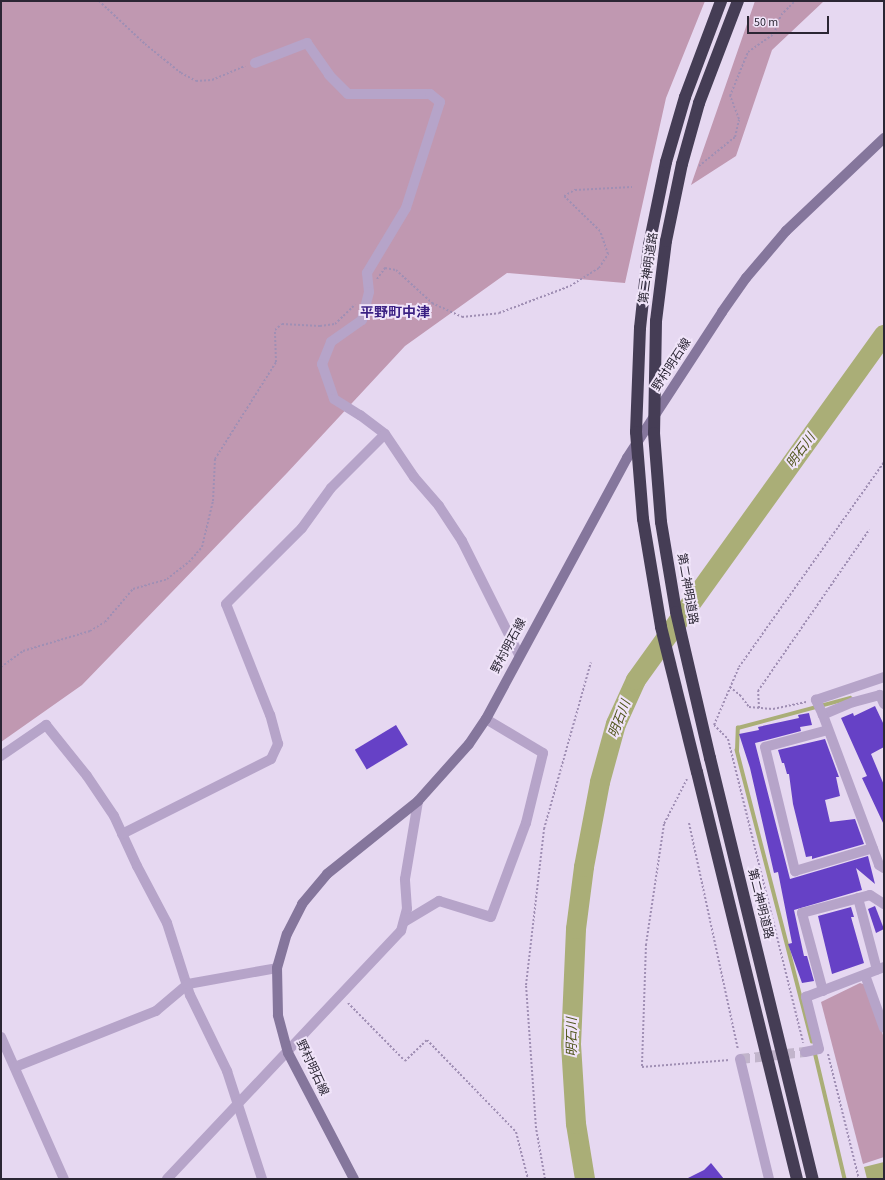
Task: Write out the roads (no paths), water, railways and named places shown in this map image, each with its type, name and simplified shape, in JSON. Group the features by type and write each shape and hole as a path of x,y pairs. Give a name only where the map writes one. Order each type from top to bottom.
{"highway":[{"name":"第二神明道路","path":"721,1 685,97 666,162 648,245 640,328 636,432 643,519 661,627 797,1179"},
{"name":"第二神明道路","path":"738,1 699,104 682,164 666,241 656,321 654,433 661,522 676,612 710,758 813,1179"}],"main road":[{"name":"野村明石線","path":"354,1179 288,1053 278,1015 277,968 287,934 302,904 328,874 418,801 469,744 486,719 519,655 627,458 738,289 786,232 884,138"}],"street":[{"path":"255,63 307,44 329,75 348,94 430,94 440,102 406,208 367,273 368,292 362,320 331,342 322,364 334,399 360,415 385,434 462,541 519,655"},
{"path":"122,834 271,759 278,744 270,715 226,604 302,528 330,488 385,434"},
{"path":"884,677 816,700 873,848 880,865 884,868"},
{"path":"823,715 853,702 880,695 884,704"},
{"path":"404,922 439,901 491,917 526,823 543,753 486,719"},
{"path":"1,756 46,725 88,776 114,816 167,924 188,984 227,1071 262,1179"},
{"path":"828,730 765,747 795,871 873,848"},
{"path":"167,1179 288,1053 340,995 401,931 407,909 405,880 418,801"},
{"path":"823,991 802,913 870,895 884,904"},
{"path":"805,1052 819,1049 806,997 881,968 858,898"},
{"path":"15,1068 156,1010 188,984 277,968"},
{"path":"865,975 884,1028"},
{"path":"1,1037 64,1179"},
{"path":"740,1059 769,1179"}],"waterway":[{"name":"明石川","path":"585,1179 576,1124 571,1044 576,929 584,867 600,782 616,724 636,680 884,335"},
{"path":"812,1042 737,751 738,728 850,698"},
{"path":"815,1052 845,1179"}],"tunnel":[{"path":"740,1059 805,1052"}],"district":[{"name":"平野町中津","path":"395,313"}]}
